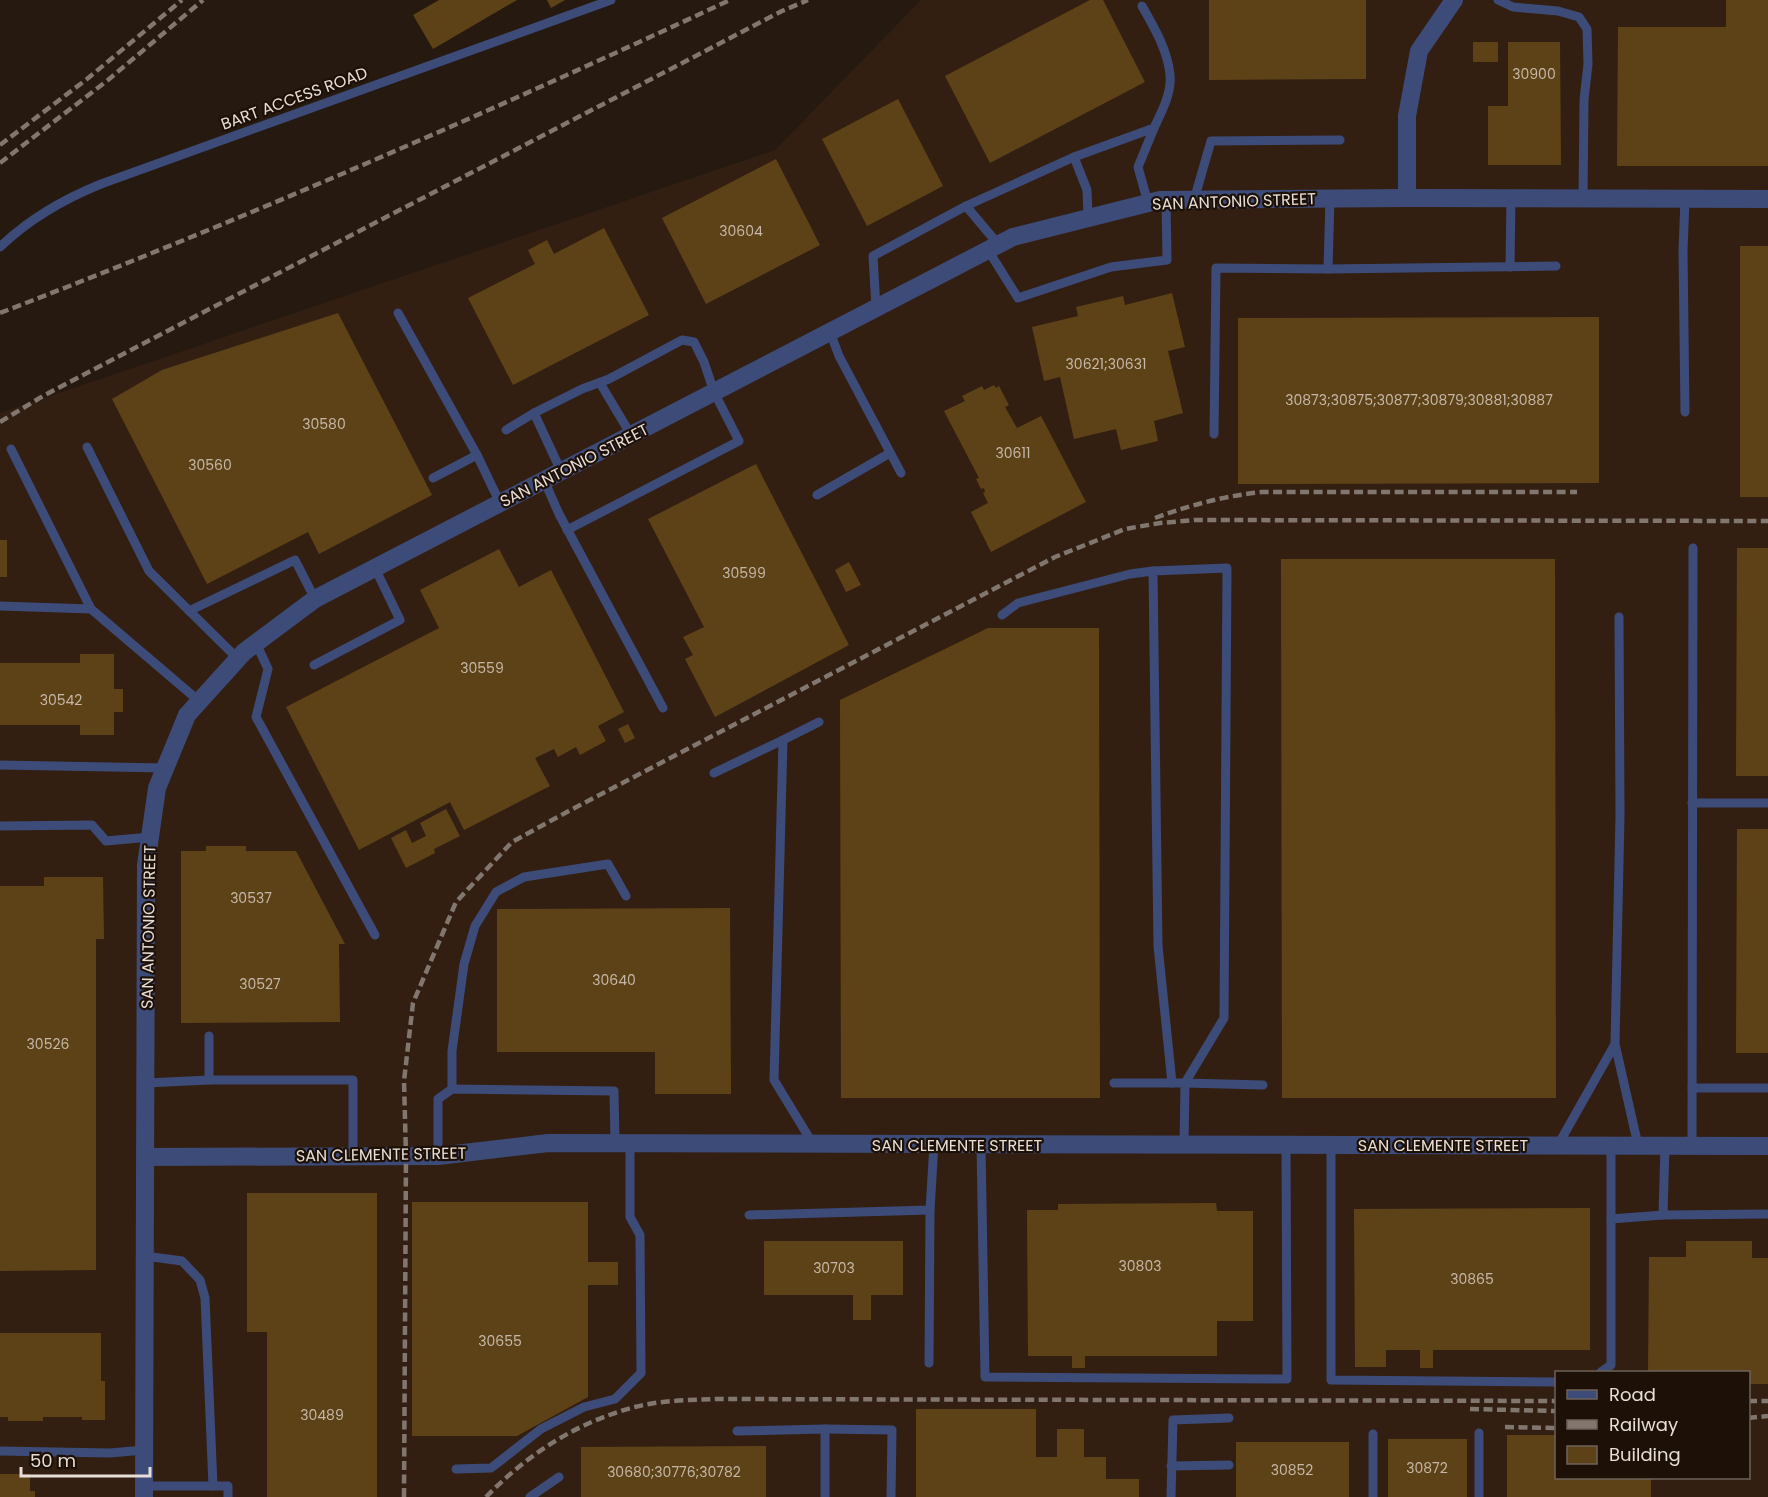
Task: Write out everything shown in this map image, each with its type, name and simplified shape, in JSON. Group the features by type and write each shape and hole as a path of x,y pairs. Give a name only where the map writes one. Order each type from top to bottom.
{"street":[{"path":"1407,198 1407,116 1419,51 1454,0"},
{"name":"SAN ANTONIO STREET","path":"144,1491 146,865 157,788 187,715 238,659 256,643 315,599 1013,237 1157,201 1330,198 1768,199"},
{"name":"SAN CLEMENTE STREET","path":"146,1157 438,1156 548,1143 1768,1146"}],"lane":[{"name":"BART ACCESS ROAD","path":"0,247 45,212 101,184 611,0"},
{"path":"1498,0 1513,7 1558,11 1579,17 1587,29 1588,64 1584,100 1583,198"},
{"path":"966,206 993,247 1018,298 1111,267 1167,260 1157,201 1138,167 1166,100 1170,76 1160,38 1142,6"},
{"path":"876,308 873,256 966,206 1074,157 1154,128"},
{"path":"1194,200 1211,141 1340,140"},
{"path":"1074,157 1087,190 1088,218"},
{"path":"1328,268 1330,198"},
{"path":"1510,267 1511,198"},
{"path":"1685,199 1683,251 1685,412"},
{"path":"1215,434 1216,268 1556,266"},
{"path":"398,314 477,455 500,503"},
{"path":"830,332 839,356 901,473"},
{"path":"506,430 582,389 609,379 682,340 694,342 704,362 714,392 739,441 567,530"},
{"path":"600,383 631,435"},
{"path":"534,414 561,471"},
{"path":"87,447 149,571 238,659"},
{"path":"11,449 91,609 199,701"},
{"path":"817,495 890,453"},
{"path":"433,478 477,455"},
{"path":"544,480 567,530 663,708"},
{"path":"1692,548 1692,1146"},
{"path":"189,611 295,560 315,599"},
{"path":"314,665 400,620 375,568"},
{"path":"1002,615 1018,603 1130,574 1227,568 1224,1018 1185,1083 1184,1145"},
{"path":"1153,571 1158,946 1172,1083"},
{"path":"0,606 91,609"},
{"path":"1619,617 1620,816 1615,1044 1638,1145"},
{"path":"256,643 268,669 256,717 375,935"},
{"path":"714,773 819,722"},
{"path":"783,740 774,1080 813,1144"},
{"path":"0,765 165,768"},
{"path":"1692,804 1768,803"},
{"path":"0,826 92,825 106,841 150,837"},
{"path":"452,1089 452,1051 464,964 475,926 496,892 524,877 608,864 626,896"},
{"path":"208,1080 209,1036"},
{"path":"1558,1145 1615,1044"},
{"path":"146,1083 208,1080 353,1080 353,1156"},
{"path":"1114,1083 1263,1085"},
{"path":"1692,1088 1768,1088"},
{"path":"438,1156 438,1099 452,1089 614,1091 630,1217 640,1234 641,1373 615,1399 584,1407 541,1429 491,1468 456,1469"},
{"path":"929,1363 930,1210 934,1144"},
{"path":"981,1145 985,1377 1287,1379 1286,1145"},
{"path":"1331,1145 1331,1380 1555,1382"},
{"path":"1602,1371 1611,1365 1611,1145"},
{"path":"1663,1215 1665,1145"},
{"path":"749,1215 930,1210"},
{"path":"1611,1219 1663,1215 1768,1214"},
{"path":"145,1256 182,1261 200,1280 205,1298 213,1486"},
{"path":"1171,1497 1173,1420 1229,1418"},
{"path":"825,1429 825,1497"},
{"path":"737,1431 892,1430 891,1497"},
{"path":"1479,1433 1479,1497"},
{"path":"1373,1434 1373,1497"},
{"path":"0,1451 110,1453 144,1450"},
{"path":"1172,1466 1229,1465"},
{"path":"530,1497 559,1477"},
{"path":"144,1491 228,1486 228,1497"}],"shaded area":[{"path":"921,0 1768,0 1768,1497 0,1497 0,413 775,150"}],"building":[{"path":"439,0 517,0 433,49 413,15"},
{"path":"547,0 565,0 551,8"},
{"path":"1090,0 1103,0 1145,82 990,163 945,76"},
{"path":"1209,0 1366,0 1366,79 1209,80"},
{"path":"1726,0 1768,0 1768,166 1617,166 1618,27 1726,27"},
{"path":"1473,42 1498,42 1498,62 1473,62"},
{"path":"1508,42 1560,42 1561,165 1488,165 1488,106 1508,106"},
{"path":"898,99 943,186 867,226 822,139"},
{"path":"776,159 820,245 706,304 662,218"},
{"path":"604,228 649,315 513,385 468,298 535,264 528,250 547,240 554,254"},
{"path":"1740,246 1768,246 1768,497 1740,497"},
{"path":"1172,293 1185,347 1168,351 1183,413 1154,421 1158,441 1121,450 1116,429 1074,439 1060,377 1044,381 1032,327 1078,316 1076,307 1123,296 1125,305"},
{"path":"338,313 432,495 319,554 308,532 207,584 112,399 162,370"},
{"path":"1599,317 1599,483 1238,484 1238,318"},
{"path":"994,385 996,388 999,386 1009,405 1005,407 1017,428 1041,416 1086,502 991,552 971,512 988,503 983,493 984,488 981,489 976,479 979,478 944,411 965,401 962,396 982,386 984,390"},
{"path":"756,464 849,645 715,717 685,659 693,655 683,637 704,627 648,519"},
{"path":"0,540 7,540 7,577 0,577"},
{"path":"1737,548 1768,548 1768,776 1736,776"},
{"path":"499,549 519,587 551,570 624,712 598,726 606,741 580,755 576,747 558,757 554,749 535,758 550,786 464,830 450,802 359,850 286,707 439,628 420,590"},
{"path":"1281,559 1555,559 1556,1098 1282,1098"},
{"path":"849,562 861,585 846,592 835,570"},
{"path":"988,628 1099,628 1100,1098 841,1098 840,700"},
{"path":"80,654 114,654 114,689 123,689 123,712 114,712 114,735 80,735 80,725 0,725 0,663 80,663"},
{"path":"628,724 635,738 625,743 618,729"},
{"path":"446,809 460,836 434,849 435,853 406,868 391,838 406,830 412,843 426,836 420,823"},
{"path":"1737,829 1768,829 1768,1053 1736,1053"},
{"path":"206,846 246,846 246,851 296,851 345,944 339,944 340,1022 181,1023 181,851 206,851"},
{"path":"44,877 103,877 104,939 96,939 96,1270 0,1271 0,886 44,886"},
{"path":"730,908 731,1094 655,1094 655,1052 497,1052 497,909"},
{"path":"247,1193 377,1193 377,1497 267,1497 267,1332 247,1332"},
{"path":"412,1202 588,1202 588,1262 618,1262 618,1285 588,1285 588,1397 517,1436 412,1436"},
{"path":"1216,1203 1217,1211 1253,1211 1253,1321 1217,1321 1217,1356 1085,1356 1085,1368 1072,1368 1072,1356 1028,1356 1027,1210 1058,1210 1058,1204"},
{"path":"1590,1208 1590,1350 1433,1350 1433,1368 1420,1368 1420,1350 1386,1350 1386,1367 1355,1367 1354,1209"},
{"path":"764,1241 903,1241 903,1295 871,1295 871,1320 853,1320 853,1295 764,1295"},
{"path":"1686,1241 1752,1241 1752,1258 1768,1258 1768,1384 1750,1384 1750,1371 1648,1371 1649,1257 1686,1257"},
{"path":"0,1333 101,1333 101,1381 105,1381 105,1420 82,1420 82,1417 43,1417 43,1421 8,1421 8,1417 0,1417"},
{"path":"916,1409 1036,1409 1036,1457 1057,1457 1057,1429 1084,1429 1084,1457 1106,1457 1106,1479 1139,1479 1139,1497 916,1497"},
{"path":"1507,1435 1555,1435 1555,1479 1651,1479 1651,1497 1507,1497"},
{"path":"1388,1439 1467,1439 1467,1497 1388,1497"},
{"path":"1236,1442 1349,1442 1349,1497 1236,1497"},
{"path":"766,1446 766,1497 581,1497 581,1447"},
{"path":"0,1474 30,1474 30,1491 35,1491 35,1497 0,1497"}],"railway":[{"path":"0,145 87,79 182,0"},
{"path":"0,163 108,80 203,0"},
{"path":"0,313 185,240 368,163 730,0"},
{"path":"0,422 43,396 127,352 782,11 808,0"},
{"path":"1155,518 1207,502 1262,492 1577,492"},
{"path":"404,1497 406,1156 404,1081 413,1003 456,902 512,842 1055,557 1125,529 1195,520 1768,521"},
{"path":"486,1497 536,1454 593,1421 635,1407 687,1400 1555,1401"},
{"path":"1750,1401 1768,1401"},
{"path":"1470,1409 1555,1411"},
{"path":"1750,1418 1768,1416"},
{"path":"1505,1427 1555,1428"}]}
